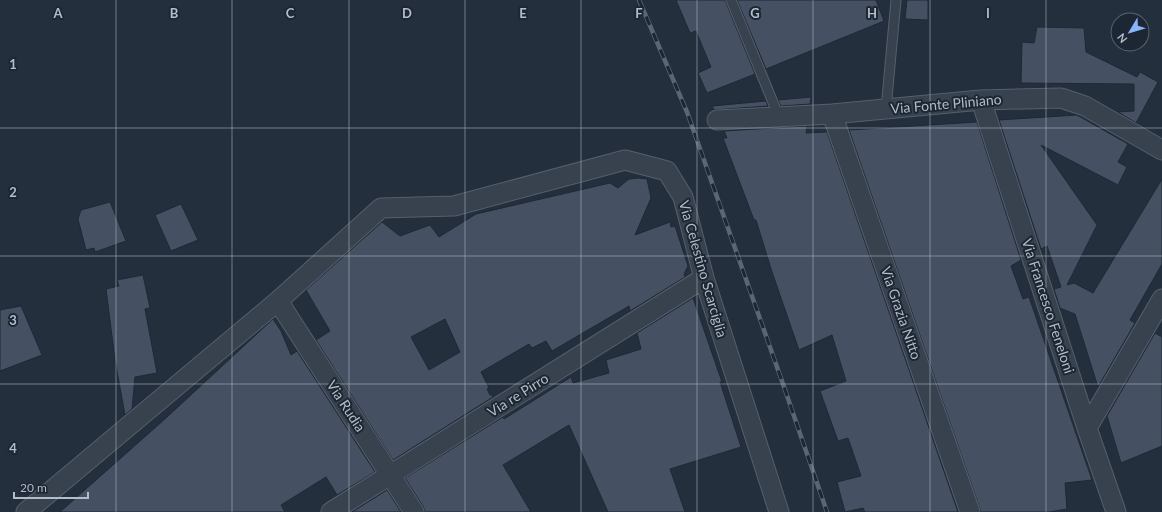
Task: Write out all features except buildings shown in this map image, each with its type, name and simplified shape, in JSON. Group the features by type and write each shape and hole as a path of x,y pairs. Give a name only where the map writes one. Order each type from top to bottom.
{"street":[{"name":"Via Fonte Pliniano","path":"717,120 832,114 981,100 1061,98 1085,106 1162,150"},
{"name":"Via Francesco Feneloni","path":"981,100 1087,428 1116,512"},
{"name":"Via Grazia Nitto","path":"832,114 970,512"},
{"name":"Via Celestino Scarciglia","path":"278,301 381,208 454,206 625,160 667,171 683,197 704,278 779,512"},
{"name":"Via re Pirro","path":"331,512 704,278"},
{"path":"1087,428 1162,299"},
{"path":"26,512 278,301"},
{"name":"Via Rudia","path":"278,301 414,512"}],"lane":[{"path":"731,0 779,117"},
{"path":"886,109 896,0"}],"railway":[{"path":"639,0 687,112 827,512"}]}
